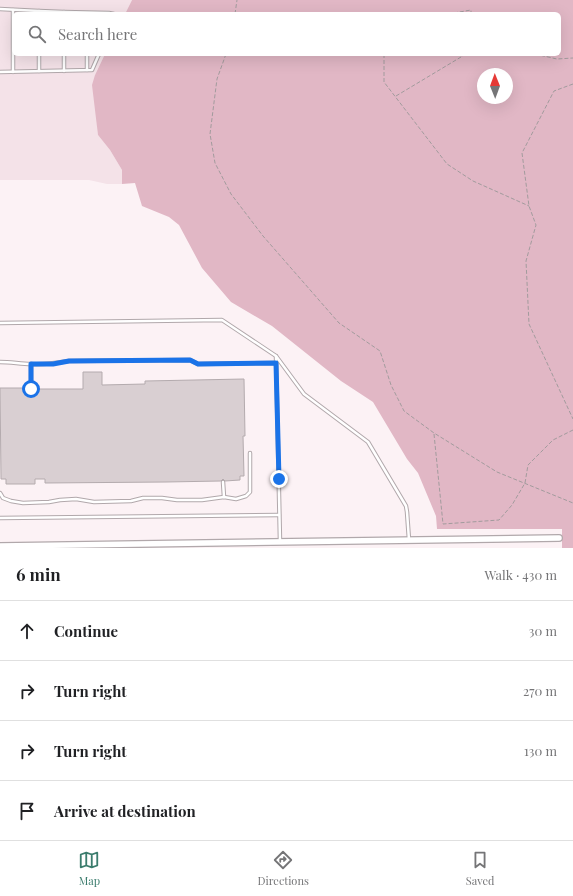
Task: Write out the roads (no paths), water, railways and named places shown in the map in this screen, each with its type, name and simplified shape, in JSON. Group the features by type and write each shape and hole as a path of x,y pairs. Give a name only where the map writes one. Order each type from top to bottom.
{"street":[{"path":"0,546 201,545 280,542 559,538"}],"lane":[{"path":"0,9 39,12"},
{"path":"13,56 13,72"},
{"path":"39,56 39,71"},
{"path":"64,56 64,70"},
{"path":"87,56 87,70"},
{"path":"0,72 92,70 98,56"},
{"path":"0,323 222,320 276,356 304,394 368,442 406,506 408,512 409,540"},
{"path":"276,356 280,542"},
{"path":"0,362 53,364 69,361 190,360 198,364 276,363"},
{"path":"31,364 31,389"},
{"path":"0,493 3,498 22,503 76,499 94,502 131,501 143,498 202,500 224,497 236,498 246,496 250,492 250,453"},
{"path":"223,482 224,497"},
{"path":"0,518 279,515"}]}
